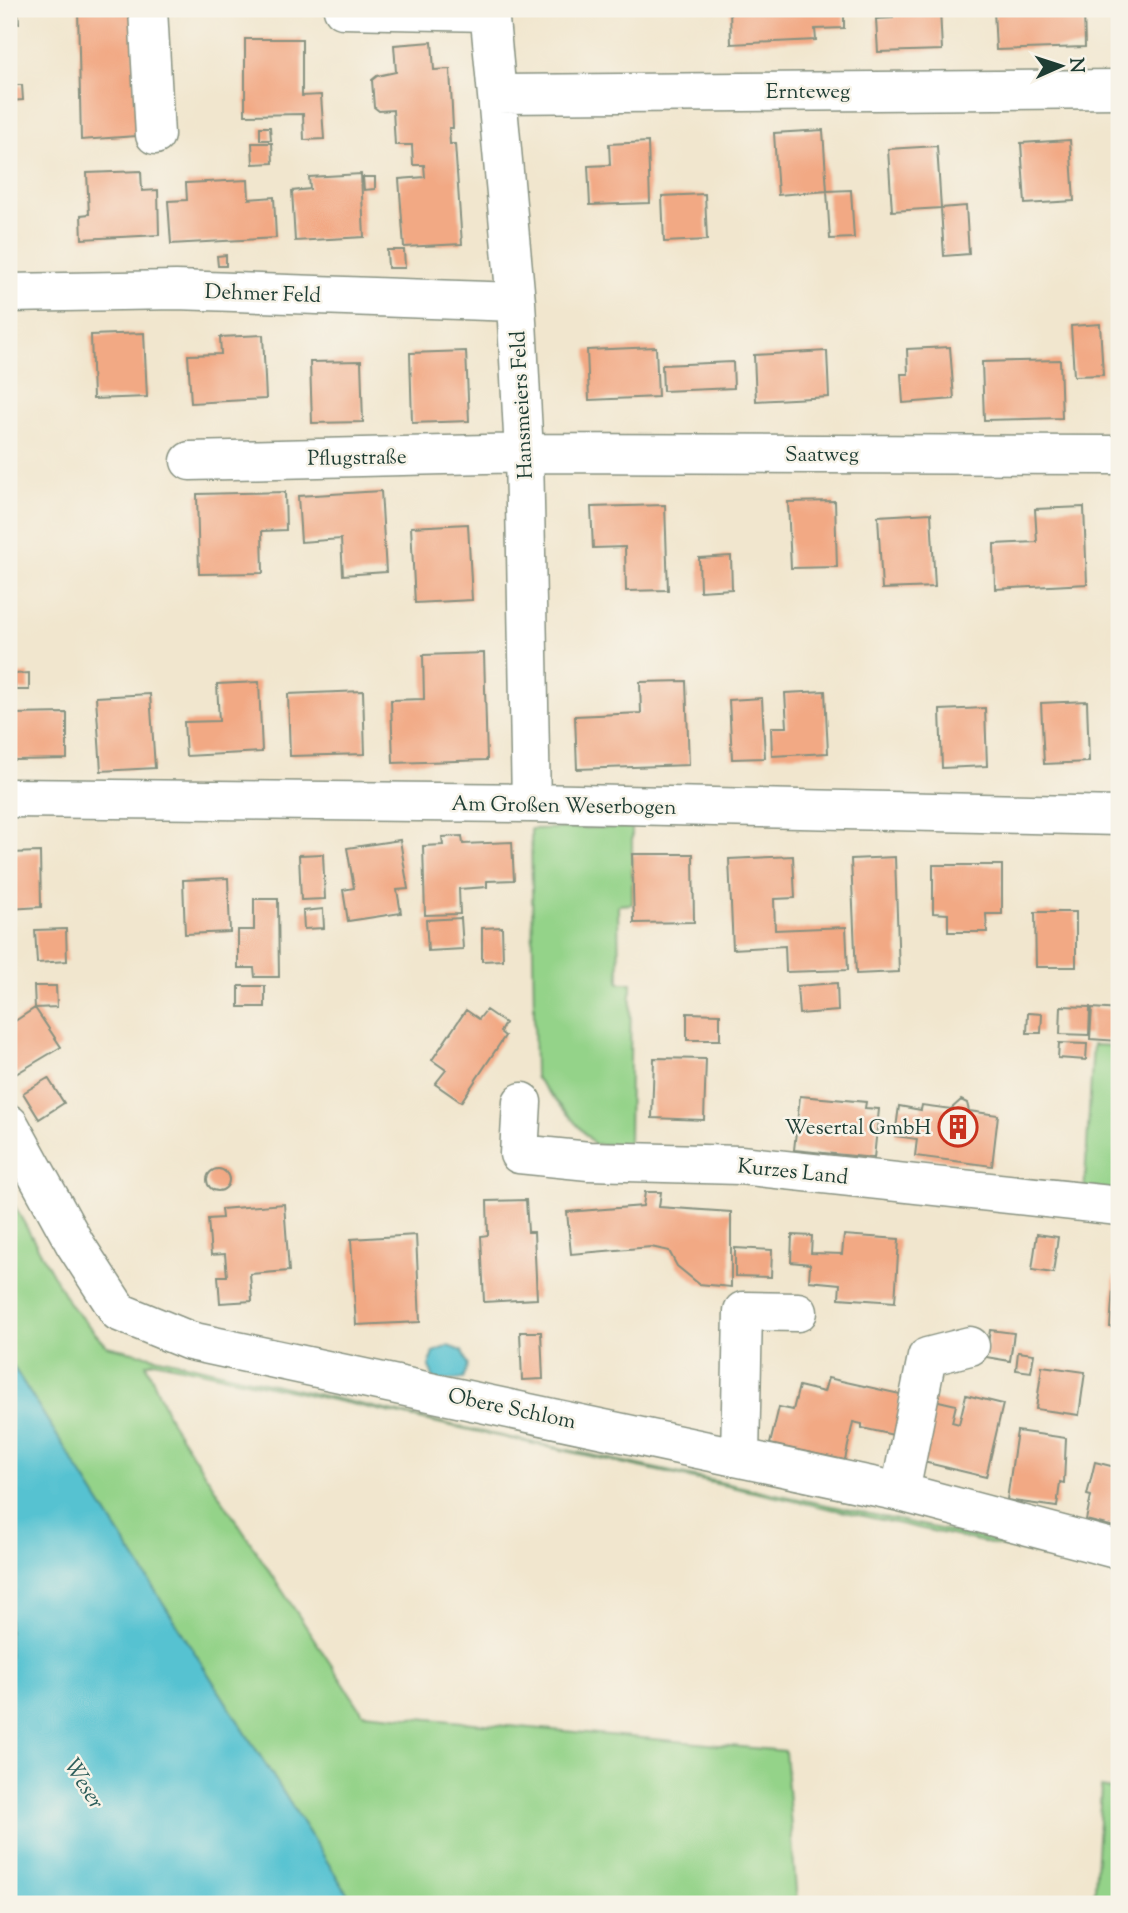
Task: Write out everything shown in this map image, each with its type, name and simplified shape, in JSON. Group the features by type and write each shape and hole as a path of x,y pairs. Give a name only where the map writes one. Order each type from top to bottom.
{"street":[{"path":"148,9 155,135"},
{"path":"343,9 489,11"},
{"name":"Hansmeiers Feld","path":"489,11 516,302 524,453 531,803"},
{"name":"Ernteweg","path":"497,94 1119,89"},
{"name":"Dehmer Feld","path":"9,293 176,290 516,302"},
{"name":"Saatweg","path":"524,453 1119,455"},
{"name":"Pflugstraße","path":"190,461 524,453"},
{"name":"Am Großen Weserbogen","path":"9,798 531,803 1119,816"},
{"name":"Kurzes Land","path":"522,1102 519,1154 589,1161 740,1165 1119,1206"},
{"name":"Obere Schlom","path":"9,1124 75,1244 119,1312 190,1341 900,1492 1119,1550"},
{"path":"740,1457 743,1311 798,1311"},
{"path":"900,1492 927,1357 970,1346"}],"green space":[{"path":"632,827 632,904 618,905 619,983 631,983 629,1145 594,1144 535,1077 531,829"},
{"path":"1093,1045 1119,1046 1119,1198 1084,1196"},
{"path":"9,1196 70,1305 107,1346 460,1427 1119,1567 1119,1572 154,1361 146,1364 171,1422 363,1713 785,1751 797,1904 354,1904 9,1360"},
{"path":"1101,1787 1119,1790 1119,1904 1094,1904"}],"water":[{"path":"448,1346 462,1351 468,1365 463,1379 435,1381 429,1367 433,1352"},
{"name":"Weser","path":"9,1360 354,1904 9,1904"}],"building":[{"path":"9,9 18,9 19,23 9,23"},
{"path":"78,9 133,9 136,136 81,140"},
{"path":"730,9 844,9 844,28 815,29 816,40 731,44"},
{"path":"893,9 940,9 942,50 878,52 876,19 893,18"},
{"path":"1084,9 1085,47 996,50 994,10"},
{"path":"245,39 302,39 302,96 321,95 324,139 304,140 303,114 245,115"},
{"path":"432,42 434,70 450,69 453,128 449,128 450,144 455,144 462,244 404,247 399,179 425,177 424,165 413,165 412,145 395,145 393,110 379,111 374,107 372,80 377,76 396,72 394,45"},
{"path":"9,85 22,85 23,100 9,101"},
{"path":"260,127 270,127 271,140 260,140"},
{"path":"823,130 827,191 778,195 774,133"},
{"path":"9,132 16,132 16,152 9,152"},
{"path":"1070,140 1074,201 1025,204 1021,143"},
{"path":"648,142 650,203 590,205 588,166 610,165 609,144"},
{"path":"252,143 272,143 273,163 253,164"},
{"path":"937,146 941,208 892,211 888,149"},
{"path":"141,171 142,191 158,190 159,235 82,239 81,215 89,214 87,173"},
{"path":"361,174 364,237 295,241 292,191 310,189 309,177"},
{"path":"363,177 375,177 375,189 364,190"},
{"path":"248,180 249,199 274,197 276,238 171,244 168,201 187,200 186,183"},
{"path":"851,190 854,238 830,239 827,191"},
{"path":"705,194 707,240 664,242 662,196"},
{"path":"966,206 969,254 944,256 941,208"},
{"path":"387,250 404,250 405,268 388,268"},
{"path":"226,255 226,266 218,266 217,256"},
{"path":"1100,324 1103,375 1074,376 1071,326"},
{"path":"144,333 147,397 93,399 91,335"},
{"path":"263,335 266,399 191,403 188,355 221,354 220,337"},
{"path":"656,347 658,397 589,400 587,350"},
{"path":"950,347 954,399 903,403 901,374 908,374 907,349"},
{"path":"466,351 469,421 412,423 410,353"},
{"path":"827,351 829,397 756,401 754,355"},
{"path":"1060,360 1062,418 984,420 982,362"},
{"path":"361,361 363,422 312,423 310,362"},
{"path":"733,362 734,388 663,391 662,365"},
{"path":"381,491 386,572 343,575 341,539 301,542 298,496"},
{"path":"285,492 286,530 262,531 263,573 199,574 197,494"},
{"path":"835,501 837,567 791,568 788,502"},
{"path":"665,505 668,590 626,591 625,547 593,548 591,507"},
{"path":"1084,507 1087,584 995,589 994,544 1037,542 1035,509"},
{"path":"931,513 935,587 882,589 878,516"},
{"path":"468,524 472,600 415,603 411,527"},
{"path":"731,556 732,589 700,591 699,558"},
{"path":"484,653 487,760 393,763 391,700 424,699 423,655"},
{"path":"29,673 29,690 15,690 15,674"},
{"path":"686,681 689,765 577,769 575,716 641,713 640,682"},
{"path":"259,682 262,752 186,756 184,722 219,721 217,684"},
{"path":"363,691 365,754 290,756 288,694"},
{"path":"825,691 828,753 772,756 771,727 787,727 785,693"},
{"path":"150,694 155,768 101,771 96,697"},
{"path":"762,698 765,758 732,759 729,700"},
{"path":"1087,701 1089,762 1044,764 1041,703"},
{"path":"985,708 987,766 942,768 940,710"},
{"path":"67,713 67,759 14,760 13,714"},
{"path":"462,836 463,844 512,842 514,880 487,881 487,887 459,889 460,914 425,915 423,846 443,845 442,837"},
{"path":"400,840 408,889 397,890 401,913 348,921 343,890 354,888 347,848"},
{"path":"40,852 41,907 9,909 9,853"},
{"path":"323,854 325,899 301,900 299,855"},
{"path":"632,854 693,854 694,922 634,923"},
{"path":"793,856 795,898 774,899 775,930 846,927 848,970 786,972 785,946 733,949 729,859"},
{"path":"895,857 899,972 856,974 851,859"},
{"path":"933,865 1002,865 1002,914 986,914 987,932 948,932 948,914 933,913"},
{"path":"228,878 230,932 185,934 183,880"},
{"path":"254,899 278,899 279,977 255,977 254,968 238,968 238,930 254,930"},
{"path":"323,909 324,928 304,929 303,911"},
{"path":"1035,912 1076,912 1076,967 1036,967"},
{"path":"461,918 463,949 428,951 426,920"},
{"path":"502,927 503,960 482,961 482,928"},
{"path":"66,929 67,961 37,963 35,930"},
{"path":"837,983 838,1011 799,1014 797,986"},
{"path":"34,986 56,986 57,1007 35,1008"},
{"path":"239,986 265,986 265,1007 239,1007"},
{"path":"1061,1006 1090,1007 1089,1035 1060,1034"},
{"path":"35,1008 61,1047 9,1078 9,1025"},
{"path":"1092,1008 1119,1010 1119,1041 1090,1039"},
{"path":"466,1010 479,1019 486,1010 505,1023 500,1032 505,1036 461,1102 435,1084 446,1070 432,1060"},
{"path":"687,1013 720,1014 720,1040 687,1040"},
{"path":"1028,1013 1042,1014 1041,1033 1027,1033"},
{"path":"1059,1043 1087,1044 1086,1060 1058,1058"},
{"path":"654,1058 706,1059 704,1120 652,1118"},
{"path":"48,1078 64,1103 39,1119 23,1093"},
{"path":"800,1096 866,1102 865,1108 879,1109 874,1158 794,1150"},
{"name":"Wesertal GmbH","path":"961,1100 967,1103 969,1111 998,1115 992,1166 915,1156 917,1139 895,1136 899,1106 921,1110 922,1105 951,1109"},
{"path":"218,1169 226,1172 229,1180 226,1188 218,1191 210,1188 207,1180 210,1172"},
{"path":"645,1192 661,1192 659,1207 731,1212 731,1287 699,1284 677,1266 669,1251 651,1247 571,1254 567,1212 643,1206"},
{"path":"526,1200 528,1232 534,1232 537,1299 484,1302 481,1236 488,1235 487,1201"},
{"path":"284,1204 289,1271 250,1274 252,1301 220,1303 218,1276 227,1276 225,1254 211,1255 208,1219 222,1218 221,1209"},
{"path":"1037,1234 1058,1237 1053,1273 1032,1270"},
{"path":"416,1235 420,1322 356,1325 351,1239"},
{"path":"792,1235 812,1236 811,1253 842,1254 844,1235 899,1239 895,1302 839,1298 840,1284 809,1281 810,1264 791,1262"},
{"path":"735,1248 772,1250 771,1277 735,1276"},
{"path":"1114,1276 1119,1276 1119,1327 1110,1327"},
{"path":"990,1330 1014,1333 1010,1361 986,1357"},
{"path":"520,1332 541,1332 543,1379 522,1380"},
{"path":"1018,1352 1034,1354 1031,1372 1016,1370"},
{"path":"1042,1366 1085,1372 1079,1415 1036,1409"},
{"path":"828,1378 900,1394 898,1436 862,1428 862,1424 853,1422 845,1460 770,1444 779,1407 793,1410 799,1386 824,1392"},
{"path":"966,1395 1003,1404 986,1477 915,1460 930,1399 956,1405 952,1422 959,1424"},
{"path":"1017,1431 1066,1438 1064,1483 1060,1482 1057,1507 1007,1500"},
{"path":"1095,1462 1119,1468 1119,1528 1086,1520 1091,1496 1087,1495"}],"place":[{"name":"Wesertal GmbH","path":"958,1127"}]}
